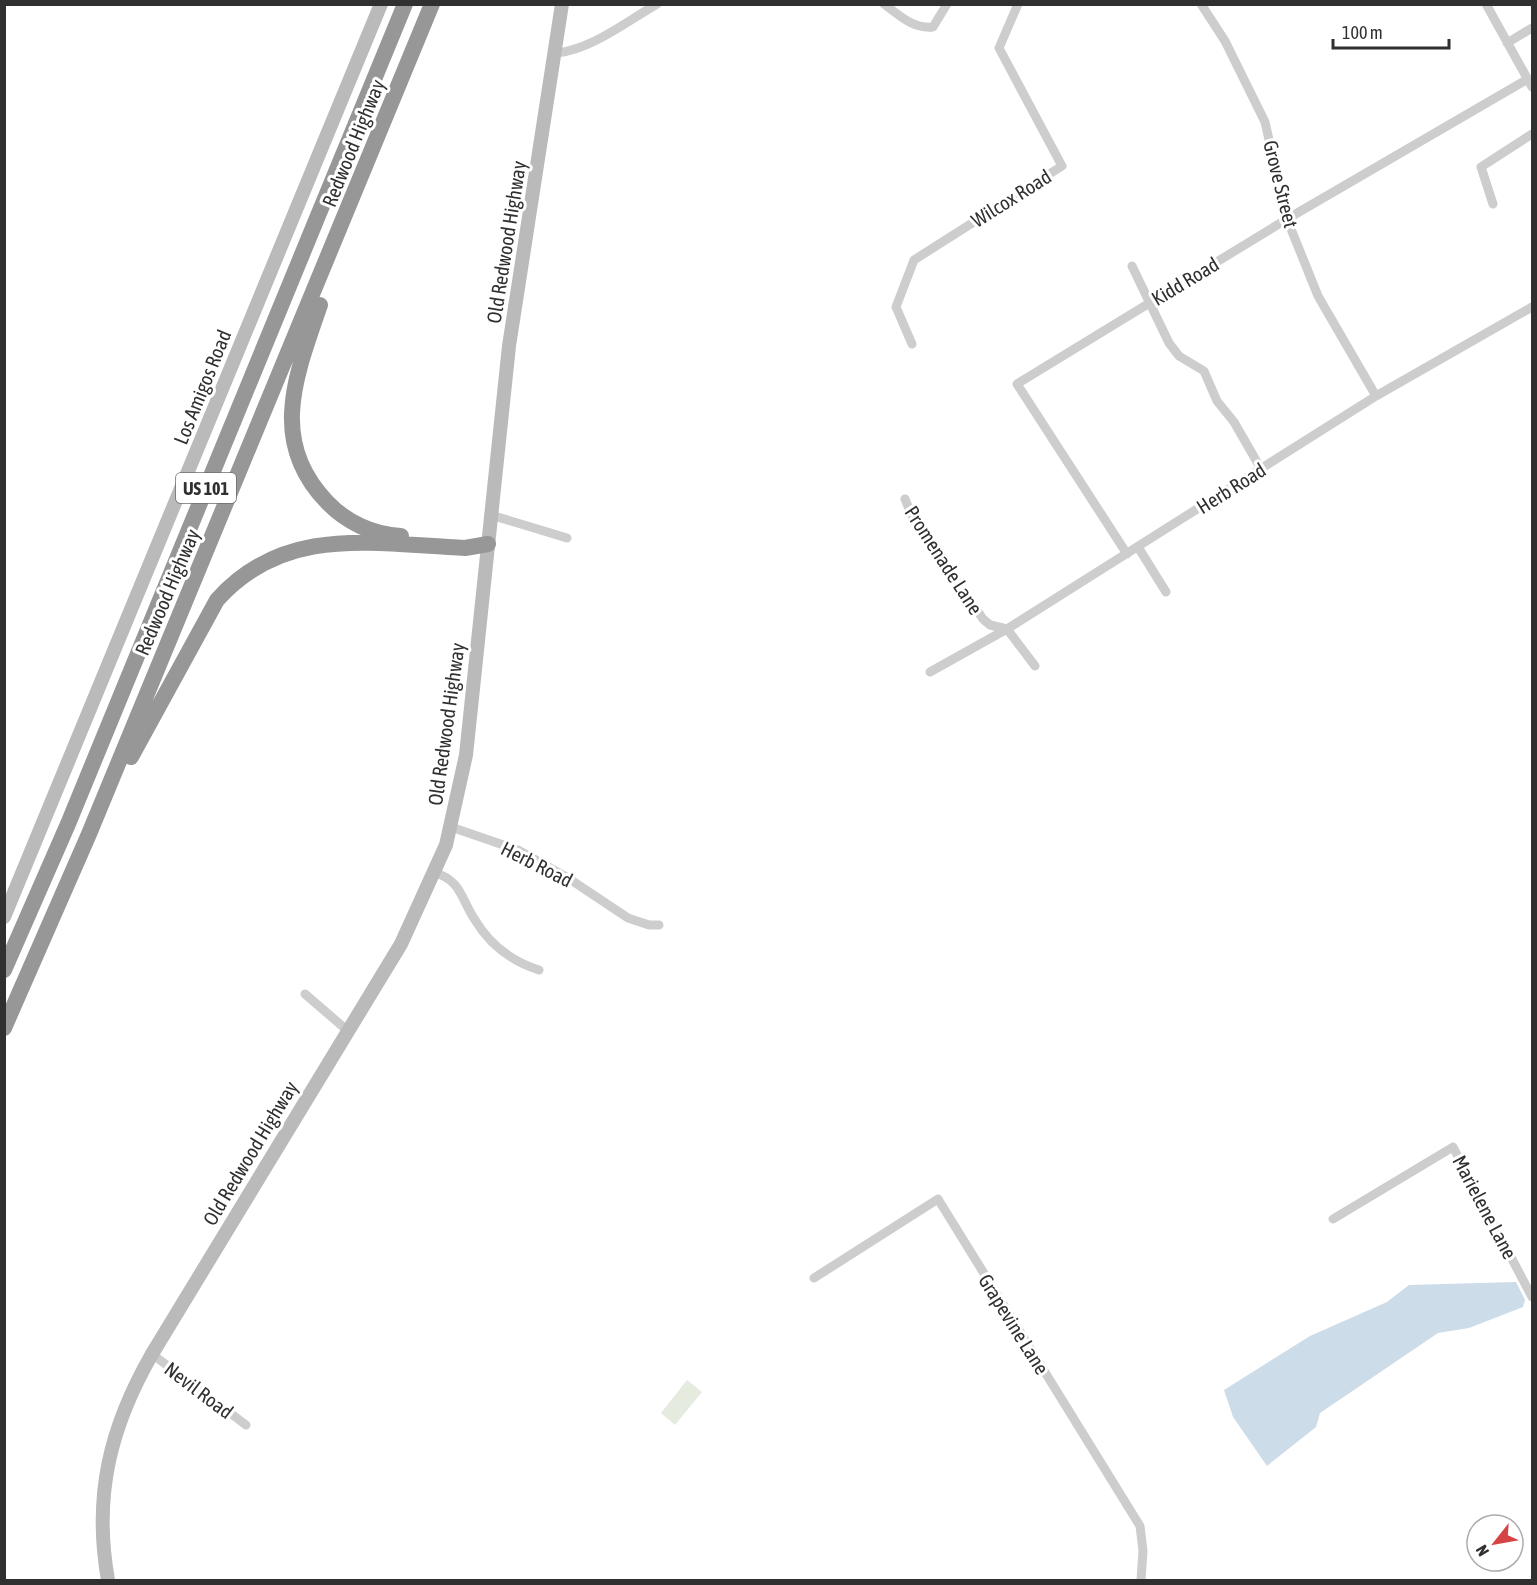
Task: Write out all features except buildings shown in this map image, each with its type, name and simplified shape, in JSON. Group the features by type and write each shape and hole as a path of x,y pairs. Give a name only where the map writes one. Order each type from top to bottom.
{"highway":[{"name":"Redwood Highway","path":"4,970 68,824 405,4"},
{"name":"Redwood Highway","path":"4,1028 89,834 432,4"},
{"path":"364,172 304,351 296,385 291,413 291,432 299,465 309,482 332,507 364,528 391,535 466,539 488,544"},
{"path":"89,834 199,629 217,600 242,577 282,555 321,543 465,548 488,544"}],"main road":[{"name":"Los Amigos Road","path":"4,917 381,4"},
{"name":"Old Redwood Highway","path":"108,1581 103,1528 108,1466 118,1422 152,1354 401,944 435,873 451,827 466,755 509,346 557,53 562,4"}],"street":[{"path":"557,53 571,51 590,42 657,4"},
{"path":"884,4 914,26 923,28 933,27 947,4"},
{"name":"Wilcox Road","path":"912,344 896,307 914,260 1062,166 999,48 1018,4"},
{"name":"Grove Street","path":"1201,4 1225,41 1265,122 1287,219 1318,296 1376,396"},
{"path":"1486,4 1530,83"},
{"path":"1507,43 1533,28"},
{"name":"Kidd Road","path":"1126,554 1017,384 1287,219 1530,83"},
{"path":"1493,204 1481,167 1533,134"},
{"path":"1132,266 1144,286 1149,303 1179,356 1204,371 1217,401 1234,422 1262,469"},
{"name":"Herb Road","path":"930,672 1007,629 1046,602 1138,548 1376,396 1533,307"},
{"name":"Promenade Lane","path":"905,499 912,516 983,620 990,625 1007,629 1035,666"},
{"path":"491,515 567,538"},
{"path":"1138,548 1166,592"},
{"name":"Herb Road","path":"451,827 518,850 618,911 649,925 659,925"},
{"path":"435,873 449,877 475,921 504,954 521,964 539,970"},
{"path":"305,994 348,1031"},
{"name":"Marielene Lane","path":"1333,1218 1453,1146 1533,1297"},
{"name":"Grapevine Lane","path":"814,1278 938,1199 1140,1526 1143,1551 1141,1581"},
{"name":"Nevil Road","path":"152,1354 246,1425"}],"shaded area":[{"path":"687,1380 702,1392 675,1425 661,1413"}],"water":[{"path":"1516,1282 1525,1300 1523,1307 1469,1328 1438,1333 1320,1413 1316,1427 1267,1466 1233,1417 1224,1390 1310,1336 1387,1302 1409,1285"}]}
